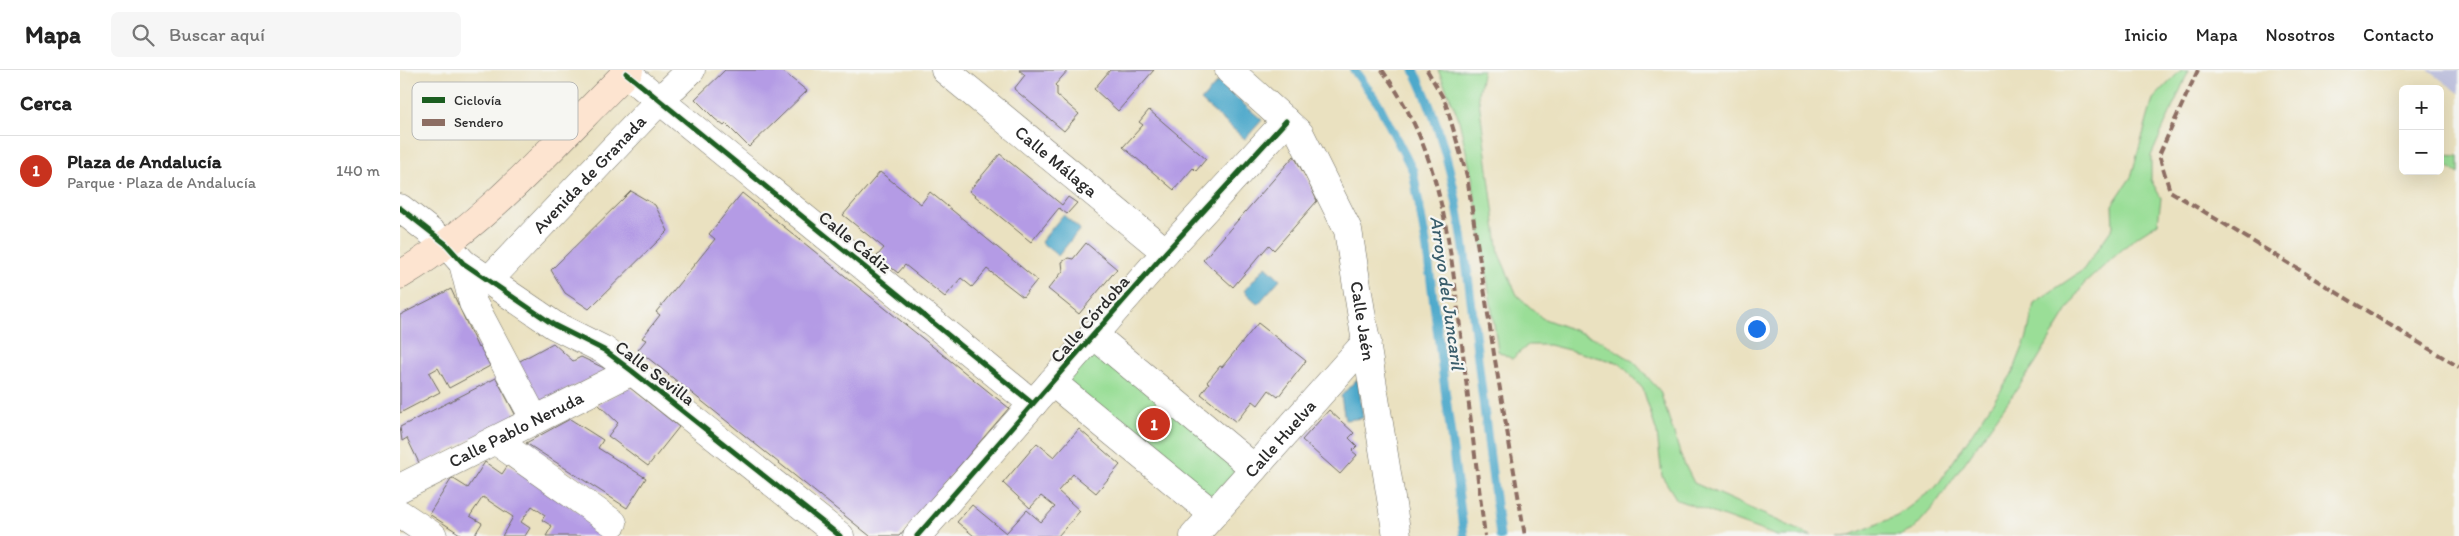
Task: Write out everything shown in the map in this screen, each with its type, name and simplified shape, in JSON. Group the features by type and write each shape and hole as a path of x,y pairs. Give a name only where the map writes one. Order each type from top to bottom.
{"street":[{"name":"Avenida de Granada","path":"489,280 659,101 691,70"},
{"name":"Calle Málaga","path":"945,70 1166,252"},
{"name":"Calle Jaén","path":"1229,70 1300,134 1348,230 1398,536"},
{"name":"Calle Cádiz","path":"628,72 659,101 1033,404"},
{"path":"578,122 628,72"},
{"name":"Calle Córdoba","path":"917,536 1166,252 1286,122"},
{"path":"400,275 454,254 504,197 561,140"},
{"name":"Calle Sevilla","path":"400,208 454,254 554,326 604,350 840,536"},
{"path":"454,254 473,303 535,420"},
{"path":"1094,335 1254,468"},
{"name":"Calle Huelva","path":"1194,536 1367,342"},
{"name":"Calle Pablo Neruda","path":"403,479 495,440 632,371"},
{"path":"1052,382 1213,514"},
{"path":"495,440 613,523"},
{"path":"400,514 433,536"}],"shaded area":[{"path":"2428,70 2459,70 2459,93"}],"green space":[{"path":"1438,70 1483,70 1478,93 1499,254 1517,295 1542,318 1600,340 1634,362 1660,391 1682,459 1694,483 1812,536 1777,536 1677,500 1662,476 1657,433 1643,389 1620,363 1549,345 1528,345 1512,359 1498,351 1472,177 1458,116"},
{"path":"2181,70 2189,70 2151,156 2151,180 2161,198 2158,223 2135,238 2083,285 2034,365 1934,506 1914,529 1900,536 1838,536 1851,535 1897,516 1936,487 2012,374 2027,337 2034,303 2083,270 2113,227 2112,205 2131,177 2153,99"},
{"path":"2444,155 2459,156 2459,174 2444,164"},
{"path":"1095,345 1240,466 1212,497 1064,382"}],"water":[{"path":"1218,82 1262,120 1245,139 1201,101"},
{"path":"1063,215 1080,229 1058,256 1041,242"},
{"path":"1266,266 1280,279 1258,304 1244,291"},
{"path":"1358,380 1363,418 1345,420 1341,396"}],"building":[{"path":"725,70 781,70 807,91 749,147 726,124 724,126 715,119 695,99"},
{"path":"1019,70 1068,70 1055,85 1057,87 1057,95 1079,114 1064,131 1014,89 1025,75"},
{"path":"1110,70 1154,70 1118,111 1094,89"},
{"path":"1149,110 1206,159 1196,171 1193,168 1174,190 1123,147 1143,125 1139,122"},
{"path":"1000,154 1062,205 1068,197 1077,203 1067,214 1059,208 1031,242 969,191"},
{"path":"1294,156 1317,201 1274,250 1269,245 1233,287 1203,260"},
{"path":"880,172 921,204 930,192 1037,280 1023,297 987,269 972,287 961,278 945,297 905,265 898,273 877,256 884,248 843,215"},
{"path":"631,191 655,205 668,231 589,309 565,293 551,270"},
{"path":"742,193 1009,408 899,536 870,536 638,350 646,340 642,338 660,315 656,312 715,239 709,234"},
{"path":"1086,243 1117,269 1079,314 1048,289 1063,271 1062,262 1068,258 1073,259"},
{"path":"451,289 478,348 480,347 490,366 449,388 438,368 429,373 440,392 400,413 400,315"},
{"path":"1258,323 1306,361 1278,397 1269,390 1258,405 1253,401 1236,422 1201,394 1209,383 1207,382 1220,366 1222,367"},
{"path":"553,343 573,361 581,357 608,370 540,403 518,362"},
{"path":"496,378 516,416 420,465 407,438 402,441 400,427"},
{"path":"629,387 679,427 648,466 608,436 618,423 598,404"},
{"path":"1329,410 1354,433 1349,438 1357,446 1352,451 1357,455 1340,474 1302,440"},
{"path":"570,419 603,440 598,448 646,478 627,508 526,443"},
{"path":"1079,429 1120,465 1096,493 1073,474 1058,491 1080,511 1058,536 974,536 957,522 972,505 1006,533 1027,510 1041,522 1055,507 1041,496 1030,508 1003,483 1037,443 1054,457"},
{"path":"485,462 502,474 508,465 615,536 546,536 552,526 542,520 545,515 532,506 521,522 530,528 525,536 502,536 513,517 483,497 470,516 482,523 474,536 463,536 429,514 452,478 468,488"}],"waterway":[{"name":"Arroyo del Juncaril","path":"1354,70 1378,103 1413,171 1426,243 1464,536"},
{"path":"1414,70 1439,131 1448,162 1461,226 1500,536"}],"marked path":[{"path":"1382,70 1419,134 1431,167 1440,201 1453,271 1485,536"},
{"path":"1427,70 1445,101 1467,176 1494,354 1525,536"},
{"path":"2198,70 2159,155 2170,191 2459,367"}],"cycle path":[{"path":"626,73 1033,404"},
{"path":"917,536 1166,252 1286,121"},
{"path":"400,208 446,244 463,263 554,325 604,350 840,536"}],"place":[{"name":"Plaza de Andalucía","path":"1154,424"}]}
